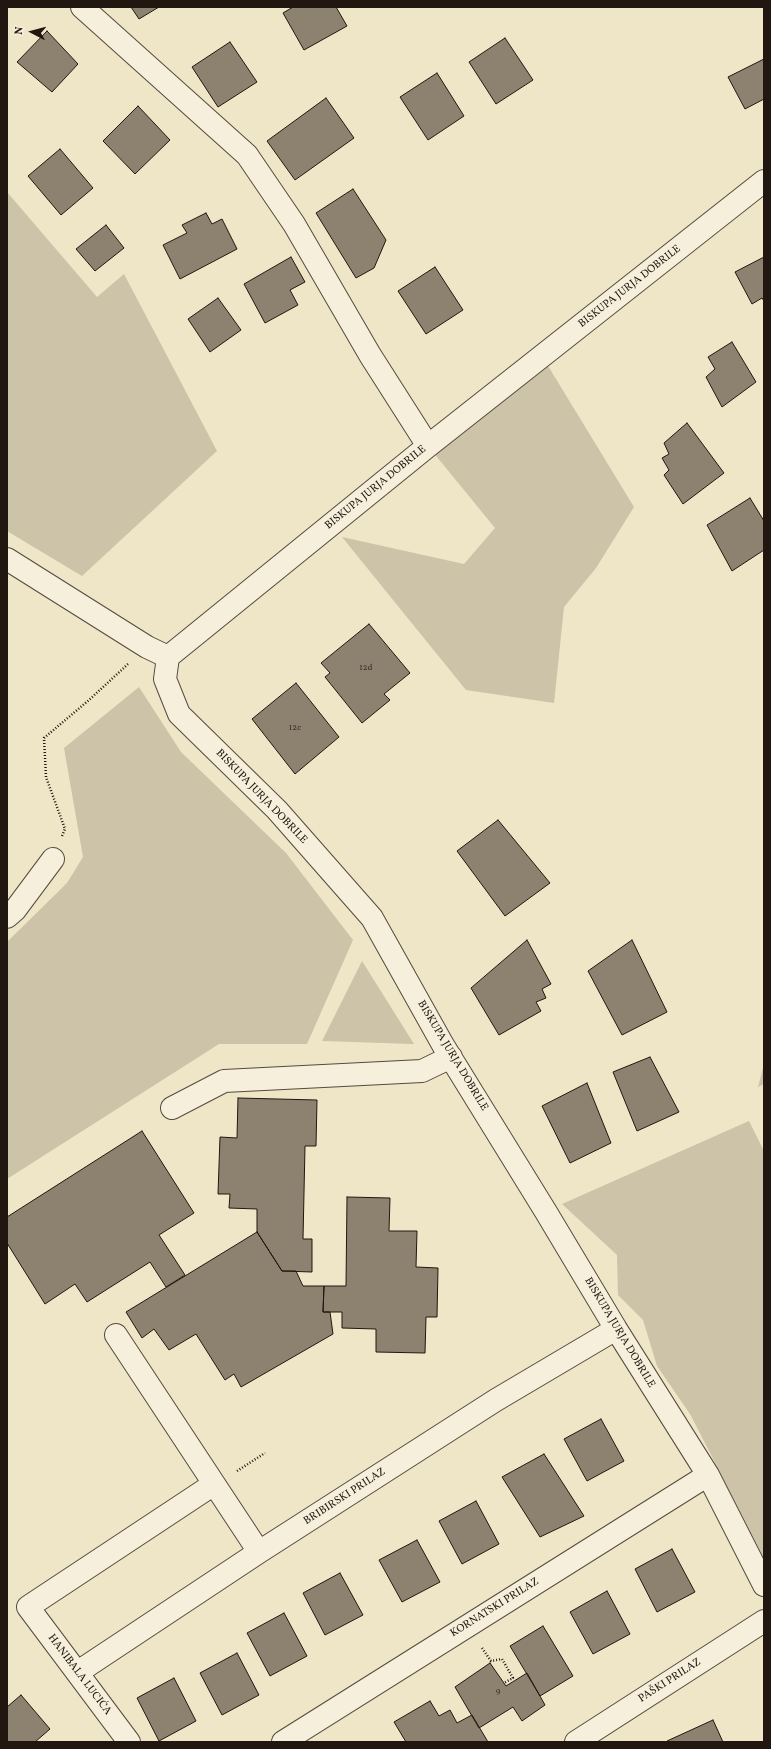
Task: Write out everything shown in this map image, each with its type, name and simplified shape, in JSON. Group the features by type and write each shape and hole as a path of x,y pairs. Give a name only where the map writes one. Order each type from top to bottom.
{"street":[{"path":"82,7 248,155 294,224 370,355 428,446"},
{"name":"BISKUPA JURJA DOBRILE","path":"764,181 428,446 168,657 164,679 179,714 277,810 372,918 451,1056 616,1329 708,1475 764,1585"},
{"path":"7,559 147,647 168,657"},
{"path":"7,917 15,910 53,859"},
{"path":"172,1108 224,1081 422,1071 451,1056"},
{"name":"BRIBIRSKI PRILAZ","path":"78,1672 259,1552 496,1400 616,1329"},
{"path":"116,1335 259,1552"},
{"name":"KORNATSKI PRILAZ","path":"283,1742 708,1475"},
{"name":"HANIBALA LUCIĆA","path":"129,1742 28,1607 214,1484"},
{"name":"PAŠKI PRILAZ","path":"576,1742 764,1620"}],"path":[{"path":"53,859 65,829 46,777 44,738 89,700 147,647"},
{"path":"214,1484 265,1453"},
{"path":"478,1643 491,1660 502,1659 513,1678 504,1683"}],"shaded area":[{"path":"7,192 97,297 124,274 217,451 82,576 7,531"},
{"path":"542,356 634,507 596,568 564,607 554,703 466,690 342,537 464,564 495,528 428,446"},
{"path":"139,687 181,752 286,853 353,940 307,1044 219,1044 7,1179 7,942 67,883 83,857 64,748"},
{"path":"362,961 414,1044 322,1041"},
{"path":"764,1064 764,1084 758,1087"},
{"path":"749,1121 764,1151 764,1558 690,1414 657,1366 643,1320 618,1295 617,1255 562,1204"}],"building":[{"path":"131,7 159,7 139,19"},
{"path":"293,7 336,7 347,26 304,50 283,13"},
{"path":"47,31 78,64 52,92 17,62"},
{"path":"505,38 533,80 496,104 469,62"},
{"path":"230,42 257,82 218,107 192,67"},
{"path":"764,59 764,99 745,109 728,77"},
{"path":"437,73 464,116 428,140 400,97"},
{"path":"326,98 354,138 295,180 267,141"},
{"path":"138,106 170,140 135,174 103,141"},
{"path":"60,149 93,188 61,215 28,176"},
{"path":"353,189 386,240 374,268 356,278 316,213"},
{"path":"206,213 212,224 222,219 237,249 180,279 163,245 187,233 182,225"},
{"path":"106,225 124,248 95,271 76,249"},
{"path":"291,257 305,282 290,290 298,305 265,323 244,284"},
{"path":"764,257 764,301 762,298 752,304 735,272"},
{"path":"435,267 463,310 426,334 398,291"},
{"path":"218,298 241,330 210,352 188,319"},
{"path":"732,342 756,382 722,407 706,377 715,369 708,357"},
{"path":"687,423 724,473 683,504 664,475 669,470 662,458 669,454 664,443"},
{"path":"750,498 764,521 764,550 732,571 707,525"},
{"path":"369,624 410,673 384,694 390,700 362,723 325,677 330,673 321,663"},
{"path":"296,683 339,737 295,774 252,719"},
{"path":"498,820 550,883 505,916 457,851"},
{"path":"527,940 551,984 542,989 546,998 536,1002 541,1011 499,1035 471,988"},
{"path":"632,940 667,1012 622,1035 588,971"},
{"path":"650,1057 679,1112 637,1131 613,1072"},
{"path":"587,1083 611,1143 570,1163 542,1106"},
{"path":"238,1098 317,1100 316,1146 305,1146 303,1239 312,1239 312,1272 282,1271 257,1232 257,1209 229,1208 230,1194 218,1194 220,1137 237,1138"},
{"path":"142,1131 194,1213 159,1235 185,1275 166,1287 150,1262 87,1302 75,1284 45,1304 7,1243 7,1217"},
{"path":"347,1197 390,1198 389,1231 417,1231 416,1267 438,1268 437,1317 426,1317 425,1353 376,1352 376,1329 342,1328 342,1312 323,1312 324,1286 346,1286"},
{"path":"257,1232 282,1271 296,1271 303,1286 324,1286 323,1312 330,1312 333,1334 241,1387 234,1374 225,1380 196,1334 169,1350 154,1329 142,1338 126,1312"},
{"path":"601,1419 624,1461 587,1481 564,1439"},
{"path":"544,1454 584,1516 540,1537 502,1477"},
{"path":"476,1501 499,1544 462,1564 439,1521"},
{"path":"417,1540 440,1582 402,1602 379,1560"},
{"path":"672,1549 695,1592 657,1612 635,1569"},
{"path":"340,1573 363,1615 325,1635 303,1593"},
{"path":"607,1591 630,1634 593,1654 570,1612"},
{"path":"284,1613 307,1656 270,1676 247,1633"},
{"path":"543,1626 573,1676 540,1696 510,1646"},
{"path":"237,1653 259,1695 222,1715 200,1673"},
{"path":"490,1663 506,1686 527,1673 545,1705 522,1721 513,1707 479,1728 455,1687"},
{"path":"174,1678 196,1721 159,1741 137,1698"},
{"path":"21,1695 50,1729 35,1742 7,1742 7,1707"},
{"path":"430,1701 439,1716 450,1710 457,1723 472,1715 488,1742 406,1742 394,1722"},
{"path":"713,1720 723,1742 667,1741"}]}
